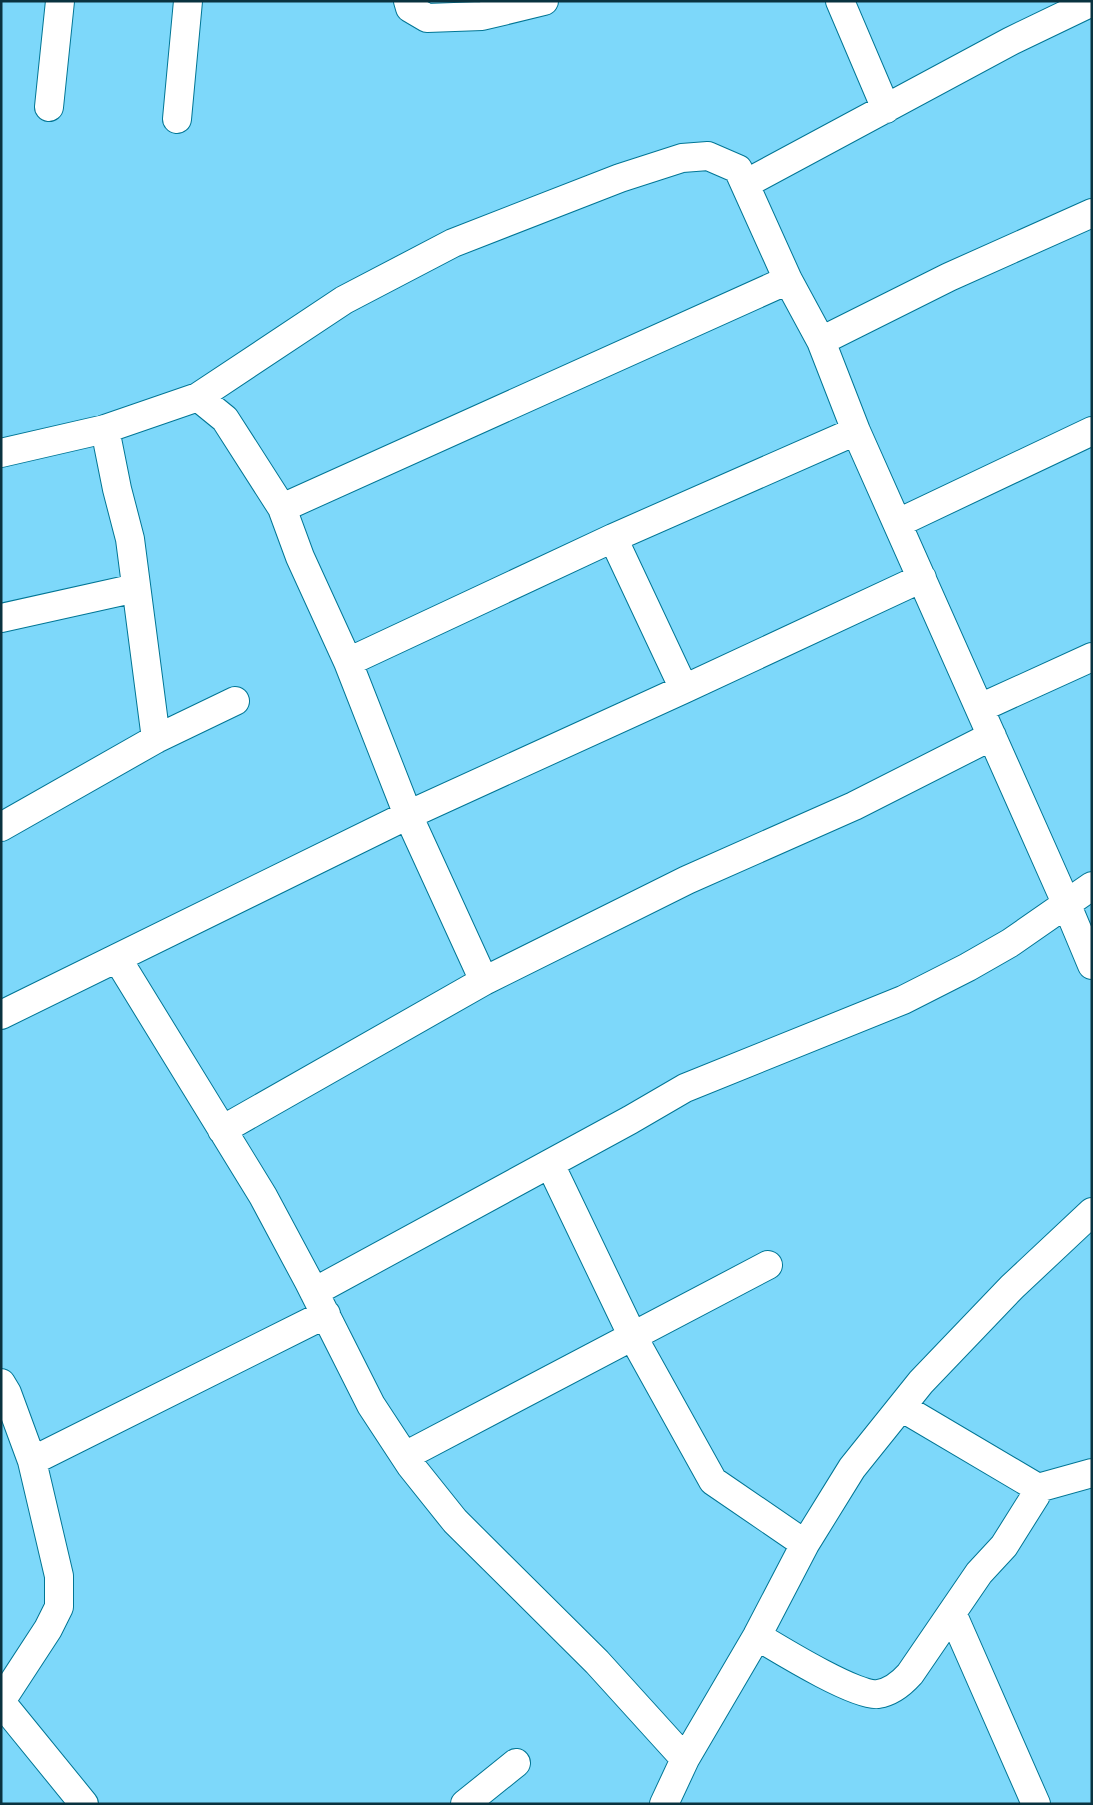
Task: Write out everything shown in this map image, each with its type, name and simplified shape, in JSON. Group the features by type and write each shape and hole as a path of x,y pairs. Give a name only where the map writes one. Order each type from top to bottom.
{"street":[{"path":"48,107 60,1"},
{"path":"177,118 188,1"},
{"path":"408,1 410,8 427,18 482,16 544,1"},
{"path":"840,1 886,109"},
{"path":"745,184 1010,41 1092,2"},
{"path":"1,453 106,429 198,397 344,300 361,291 453,244 620,178 682,158 708,156 738,169 788,280 821,341 856,431 1092,965"},
{"path":"821,341 949,277 1092,213"},
{"path":"282,508 788,280"},
{"path":"198,397 225,419 282,508 300,557 348,662 408,815 484,981"},
{"path":"106,429 117,489 130,539 156,739"},
{"path":"348,662 613,538 856,431"},
{"path":"898,523 1092,431"},
{"path":"613,538 684,689"},
{"path":"1,1015 408,815 922,578"},
{"path":"1,618 136,588"},
{"path":"980,708 1092,657"},
{"path":"1,827 156,739 235,701"},
{"path":"222,1130 484,981 687,880 854,806 992,736"},
{"path":"32,1461 320,1303 550,1164 685,1088 903,1000 1010,943 1092,887"},
{"path":"117,958 263,1196 320,1303 371,1405 405,1456 455,1521 597,1662 685,1760"},
{"path":"550,1164 633,1337 713,1482 805,1544"},
{"path":"664,1804 685,1760 757,1636 805,1544 852,1468 921,1382 1012,1287 1092,1212"},
{"path":"405,1456 768,1265"},
{"path":"1,1383 7,1393 32,1461 60,1576 59,1607 48,1629 1,1702 84,1804"},
{"path":"901,1407 1038,1488 1092,1473"},
{"path":"757,1636 854,1689 876,1695 898,1686 910,1674 978,1573 1004,1546 1036,1495 1038,1488"},
{"path":"952,1613 1036,1804"},
{"path":"465,1804 516,1763"}]}
